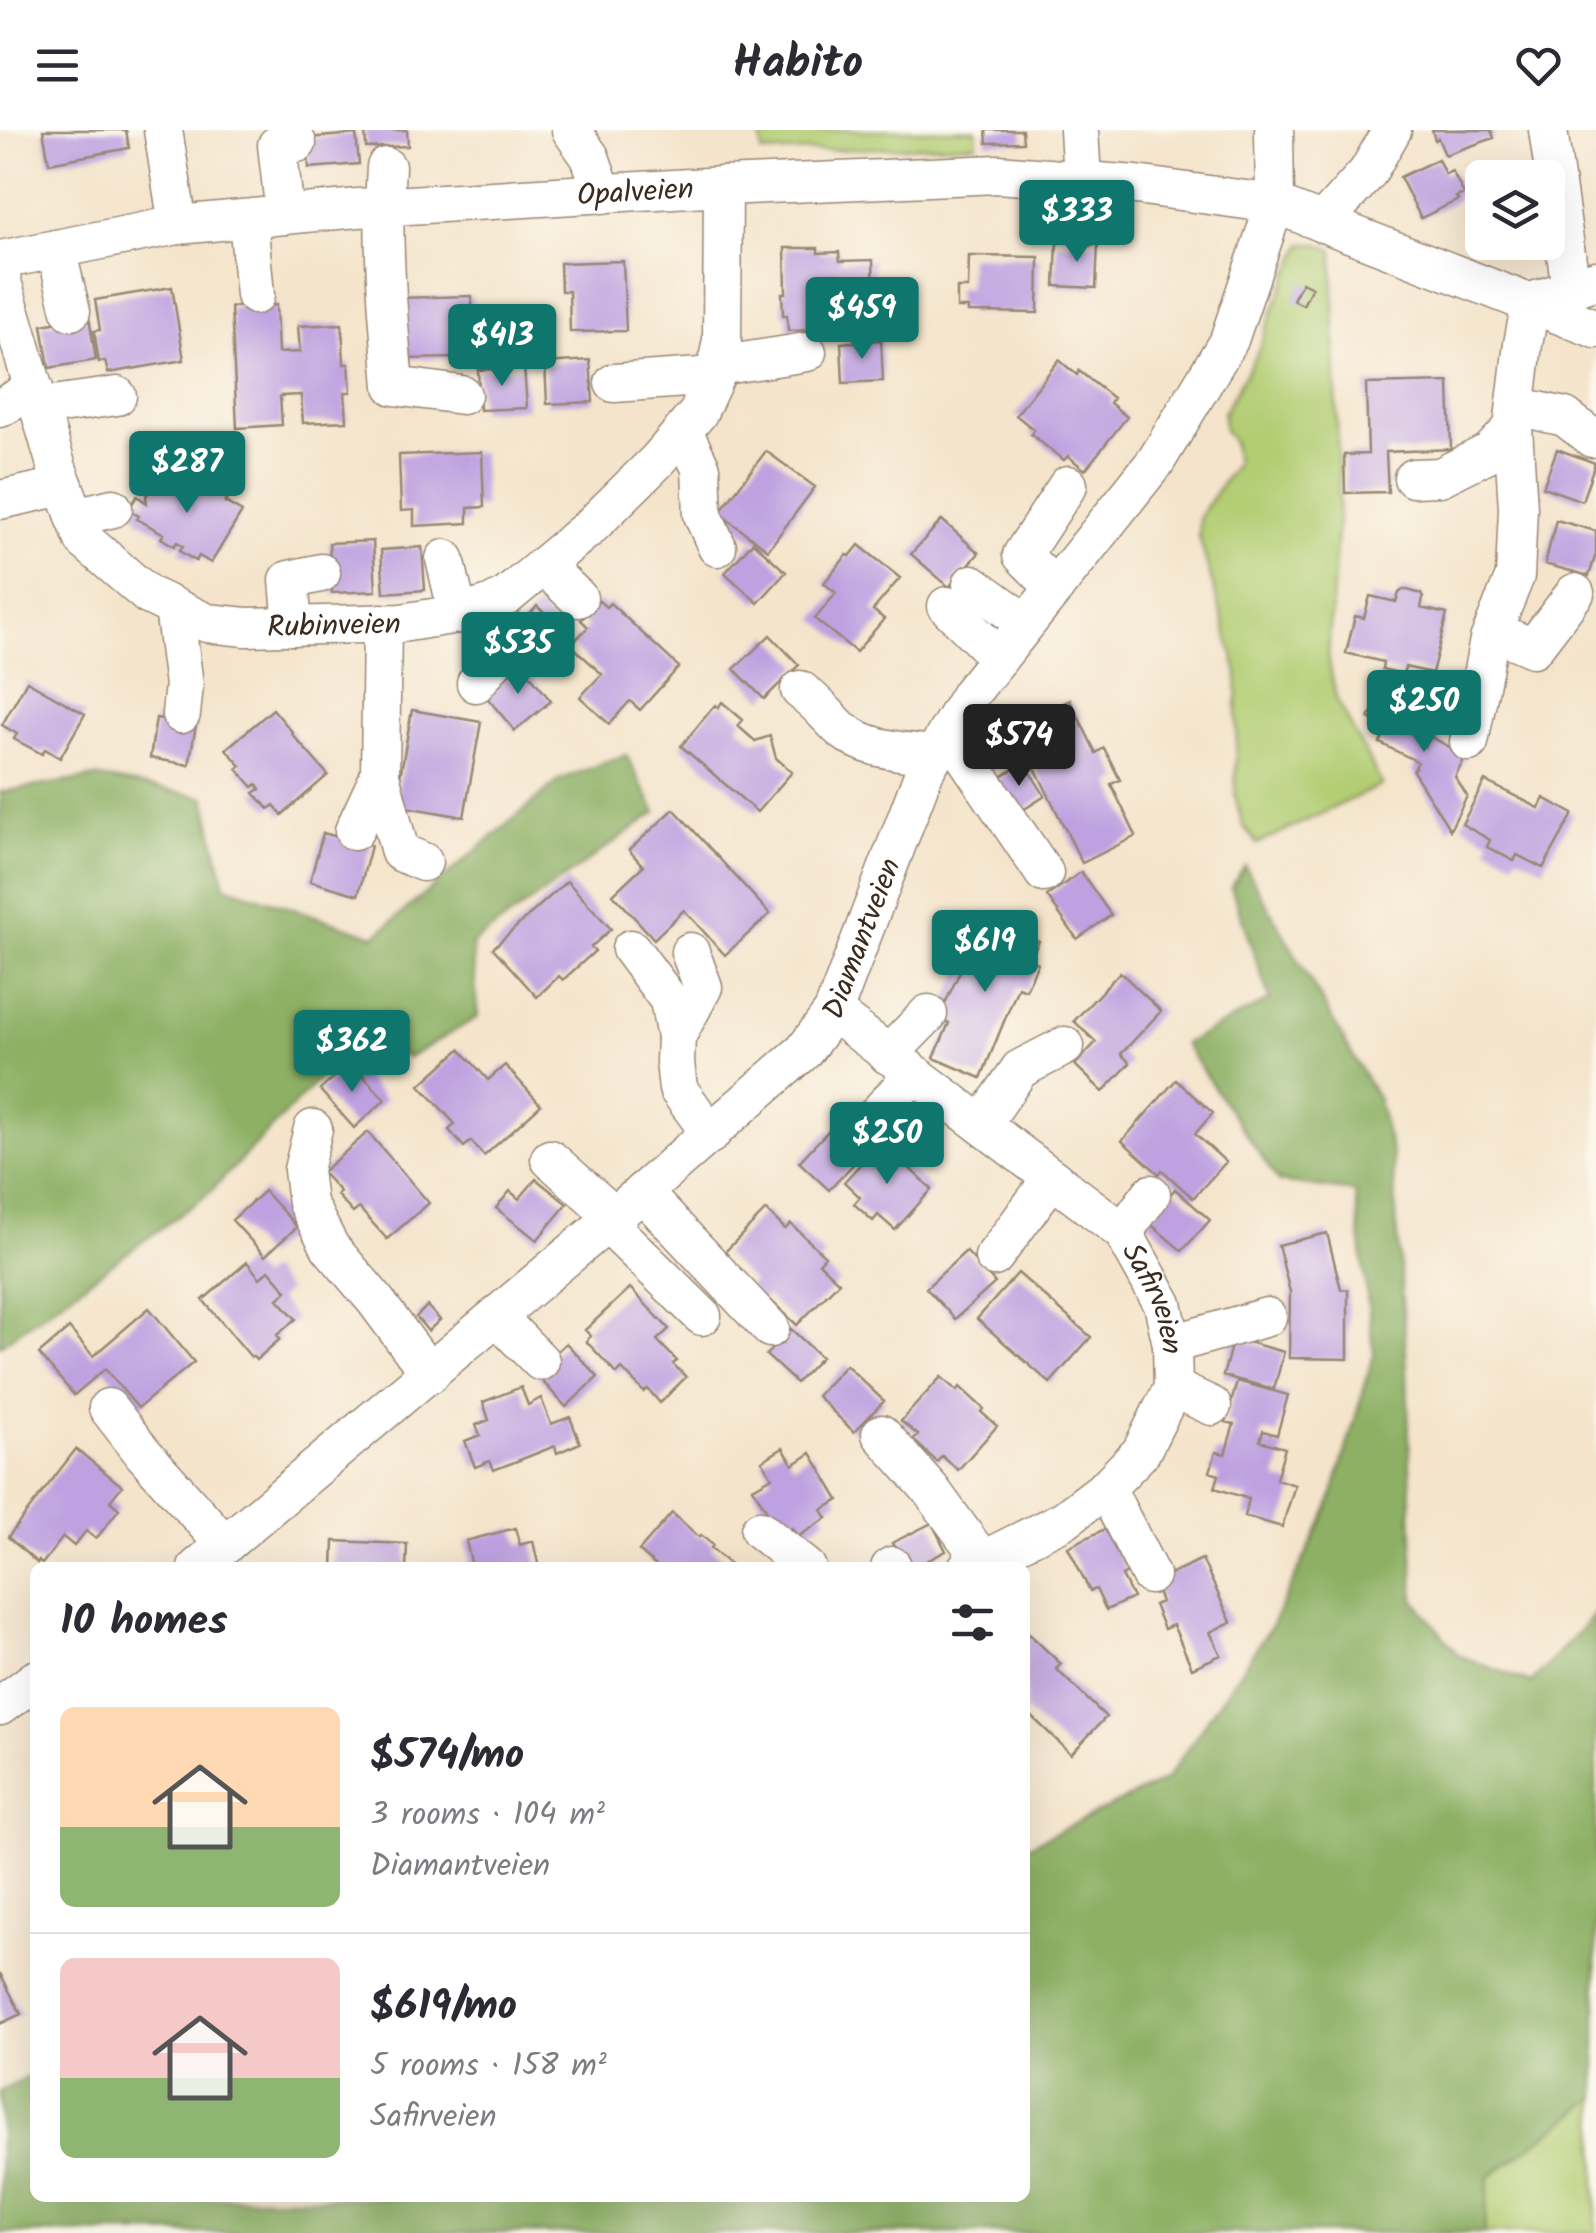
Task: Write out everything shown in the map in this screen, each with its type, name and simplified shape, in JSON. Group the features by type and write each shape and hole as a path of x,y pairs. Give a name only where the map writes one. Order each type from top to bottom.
{"street":[{"path":"162,130 178,225"},
{"path":"571,130 590,156 603,194"},
{"path":"1080,130 1085,227"},
{"name":"Diamantveien","path":"211,1556 430,1374 804,1051 833,1012 925,770 970,694 1156,461 1229,340 1275,204 1274,130"},
{"path":"1322,222 1368,172 1392,130"},
{"path":"1469,742 1489,640 1515,576 1518,508 1514,417 1531,302 1584,284 1548,130"},
{"path":"255,295 277,144 298,143"},
{"path":"386,168 383,206 394,386 462,396"},
{"name":"Opalveien","path":"0,260 178,225 383,206 998,174 1136,185 1275,204 1596,328"},
{"name":"Rubinveien","path":"0,275 84,540 148,595 207,623 246,627 401,623 474,610 507,596 590,527 658,460 698,413 716,371 722,340 723,186"},
{"path":"56,249 71,311"},
{"path":"614,383 716,371 808,352"},
{"path":"0,408 36,398 117,396"},
{"path":"1514,417 1565,417 1592,438"},
{"path":"1413,478 1440,477 1490,452 1514,417"},
{"path":"682,431 701,468 704,515 717,547"},
{"path":"1054,588 1022,555 1068,485"},
{"path":"0,500 113,508"},
{"path":"445,560 502,651 476,683"},
{"path":"544,566 578,598"},
{"path":"292,626 288,580 320,573"},
{"path":"1492,631 1533,648 1575,593"},
{"path":"999,658 959,595 1026,623"},
{"path":"174,608 184,685 181,714"},
{"path":"382,624 380,775 400,852 423,862"},
{"path":"800,690 818,702 843,730 879,748 941,743 1044,874"},
{"path":"354,831 380,775"},
{"path":"631,949 668,1000 676,1037 678,1088 711,1134"},
{"path":"676,1037 702,986 690,952"},
{"name":"Safirveien","path":"833,1012 1122,1232 1163,1304 1172,1344 1173,1388 1141,1452 1106,1488 1064,1520 989,1562"},
{"path":"858,1135 902,1065 928,1014"},
{"path":"982,1124 1020,1069 1065,1046"},
{"path":"313,1130 303,1170 307,1203 330,1247 430,1374"},
{"path":"550,1158 770,1328"},
{"path":"994,1257 1052,1178"},
{"path":"1122,1232 1151,1194"},
{"path":"621,1210 702,1316"},
{"path":"497,1316 540,1361"},
{"path":"1172,1344 1267,1317"},
{"path":"1173,1388 1212,1406"},
{"path":"108,1408 143,1453 211,1556"},
{"path":"882,1434 989,1562"},
{"path":"1106,1488 1150,1575"},
{"path":"760,1530 800,1562"}],"green space":[{"path":"761,130 976,130 977,144 762,153"},
{"path":"1303,244 1319,244 1333,250 1339,505 1328,657 1336,698 1382,785 1257,844 1243,826 1235,795 1238,673 1199,536 1199,517 1236,463 1233,442 1224,430 1223,413 1256,356"},
{"path":"626,755 656,812 472,944 478,1017 408,1058 364,1032 208,1194 0,1345 0,792 96,777 205,797 225,886 375,936 561,779"},
{"path":"1245,866 1378,1100 1392,1155 1407,1369 1414,1599 1458,1655 1531,1683 1596,1613 1596,2098 1489,2177 1484,2233 0,2233 0,2092 30,2076 30,2202 1030,2202 1030,1845 1166,1780 1272,1625 1329,1507 1374,1355 1355,1192 1279,1182 1184,1044 1270,1000 1231,887"},
{"path":"1596,2098 1596,2233 1484,2233 1489,2177"}],"building":[{"path":"43,130 126,130 129,148 49,163"},
{"path":"365,130 407,130 408,146 366,148"},
{"path":"986,130 1022,130 1023,142 987,143"},
{"path":"1432,130 1491,130 1494,138 1445,155"},
{"path":"356,134 359,164 309,168 307,138"},
{"path":"1438,159 1445,174 1452,171 1464,194 1421,218 1400,177"},
{"path":"1057,242 1098,243 1096,288 1055,286"},
{"path":"785,248 839,252 840,261 873,260 874,302 853,303 841,315 842,329 788,331 782,293 786,293"},
{"path":"969,256 1039,257 1038,313 968,312 968,308 957,308 957,288 968,288"},
{"path":"623,261 626,331 570,332 569,291 561,291 560,263"},
{"path":"1302,282 1312,287 1303,305 1293,300"},
{"path":"172,287 184,360 108,373 105,361 99,362 94,331 100,330 95,300"},
{"path":"472,296 472,310 490,309 491,349 460,350 460,358 399,359 397,298"},
{"path":"276,305 278,353 300,352 298,326 342,324 344,364 349,364 351,392 345,392 347,421 303,423 301,395 280,396 282,425 237,428 231,307"},
{"path":"89,317 96,360 49,368 42,325"},
{"path":"881,340 883,381 843,383 841,343"},
{"path":"590,360 593,402 547,404 545,363"},
{"path":"1059,360 1113,398 1110,403 1127,417 1085,470 1068,456 1064,460 1048,448 1016,415"},
{"path":"524,367 527,408 480,410 478,370"},
{"path":"1449,382 1451,449 1386,452 1388,492 1345,493 1344,455 1368,454 1366,384"},
{"path":"1557,449 1595,463 1582,501 1543,487"},
{"path":"766,451 815,487 768,550 719,513"},
{"path":"482,452 484,507 468,508 468,523 414,526 414,510 401,511 399,455"},
{"path":"168,468 213,497 217,493 242,512 211,563 199,556 196,561 179,551 183,546 177,542 174,546 161,538 164,534 128,510 137,496 147,503 146,496"},
{"path":"942,520 979,553 949,587 911,554"},
{"path":"1556,520 1596,531 1596,554 1589,576 1545,564"},
{"path":"373,541 376,591 332,593 329,543"},
{"path":"753,542 786,572 758,603 725,573"},
{"path":"859,545 900,578 873,610 884,619 856,652 815,619 836,593 824,583"},
{"path":"422,547 425,590 384,593 381,550"},
{"path":"1404,589 1421,594 1421,608 1447,614 1432,673 1405,667 1403,674 1382,669 1383,662 1346,653 1355,616 1364,618 1370,596 1396,602"},
{"path":"599,601 606,607 610,603 679,667 640,710 630,701 609,724 580,697 602,674 571,645 588,627 581,620"},
{"path":"537,606 569,637 557,649 565,656 552,669 513,633"},
{"path":"770,635 799,665 764,699 734,669"},
{"path":"521,664 551,701 515,731 484,694"},
{"path":"27,681 85,714 60,758 45,749 42,754 14,739 17,734 2,725"},
{"path":"1382,694 1437,722 1424,748 1431,737 1466,756 1455,777 1467,796 1450,830 1413,771 1418,762 1380,743 1388,728 1369,718"},
{"path":"1070,700 1096,753 1104,748 1120,780 1111,784 1136,836 1082,863 1015,727"},
{"path":"722,702 743,720 738,726 755,741 770,736 776,758 792,772 757,812 681,746 715,705 718,708"},
{"path":"273,709 328,775 282,815 274,805 269,809 254,793 260,789 257,784 253,787 237,769 241,766 226,749"},
{"path":"412,710 481,722 464,817 395,805"},
{"path":"156,718 196,725 189,765 150,758"},
{"path":"1024,762 1045,796 1015,815 993,782"},
{"path":"1485,781 1539,808 1544,798 1573,814 1543,868 1517,855 1514,861 1487,847 1490,840 1462,824"},
{"path":"674,809 770,914 725,955 684,910 654,939 613,894 643,866 629,850"},
{"path":"323,833 371,846 358,895 310,881"},
{"path":"1081,872 1111,915 1077,939 1047,896"},
{"path":"567,881 611,929 591,947 595,951 537,997 493,948"},
{"path":"985,917 1039,941 1030,960 1038,963 1026,990 1018,987 981,1078 934,1058 949,1023 942,1019 943,1008"},
{"path":"1120,972 1161,1011 1121,1054 1130,1063 1103,1092 1075,1065 1096,1042 1074,1021"},
{"path":"460,1049 488,1080 505,1065 541,1105 484,1156 471,1141 464,1147 449,1130 455,1124 420,1085"},
{"path":"351,1062 385,1100 354,1128 320,1090"},
{"path":"1176,1080 1213,1113 1195,1134 1226,1162 1193,1198 1122,1141"},
{"path":"829,1130 859,1158 829,1190 799,1162"},
{"path":"368,1132 429,1203 387,1239 359,1208 353,1213 322,1172"},
{"path":"881,1142 932,1189 895,1230 878,1215 873,1221 854,1204 860,1197 844,1182"},
{"path":"536,1179 567,1204 537,1240 496,1208 510,1191 519,1199"},
{"path":"1175,1189 1210,1220 1182,1251 1147,1221"},
{"path":"264,1191 297,1227 265,1256 232,1220"},
{"path":"766,1210 785,1229 791,1224 825,1256 819,1263 839,1282 797,1325 766,1296 761,1301 747,1287 753,1282 723,1254"},
{"path":"1327,1233 1341,1289 1348,1290 1348,1359 1289,1358 1290,1292 1278,1245"},
{"path":"966,1251 995,1283 955,1319 926,1288"},
{"path":"247,1262 260,1278 269,1270 287,1291 278,1299 296,1319 256,1360 203,1300"},
{"path":"1018,1273 1091,1337 1050,1383 977,1319"},
{"path":"630,1288 669,1329 657,1340 686,1377 660,1403 622,1369 617,1374 586,1341 591,1336 585,1330"},
{"path":"427,1306 440,1320 428,1331 416,1317"},
{"path":"149,1308 194,1362 138,1408 105,1369 74,1395 39,1354 69,1328 93,1356"},
{"path":"791,1329 821,1357 796,1383 766,1355"},
{"path":"1233,1338 1284,1352 1274,1389 1223,1376"},
{"path":"566,1343 598,1377 566,1407 534,1372"},
{"path":"846,1365 884,1401 854,1432 817,1396"},
{"path":"941,1377 957,1391 960,1387 997,1426 958,1470 942,1456 937,1462 913,1440 918,1435 901,1421"},
{"path":"1237,1381 1288,1395 1277,1435 1263,1431 1260,1441 1285,1448 1276,1479 1295,1485 1282,1527 1244,1516 1249,1499 1215,1488 1219,1475 1210,1472 1216,1452 1225,1454 1234,1424 1226,1422"},
{"path":"521,1387 528,1405 541,1398 551,1424 570,1417 580,1443 557,1453 555,1446 494,1470 490,1461 475,1467 465,1441 480,1435 476,1425 489,1420 483,1402"},
{"path":"783,1448 793,1465 811,1453 839,1500 822,1510 827,1518 797,1537 792,1528 781,1535 753,1488 772,1477 762,1461"},
{"path":"76,1449 122,1486 110,1501 119,1509 96,1539 86,1531 74,1546 63,1537 44,1562 36,1562 8,1537"},
{"path":"672,1513 713,1545 711,1548 727,1562 651,1562 639,1551"},
{"path":"932,1523 946,1551 925,1562 901,1562 892,1543"},
{"path":"515,1528 520,1545 533,1541 538,1562 471,1562 466,1541"},
{"path":"1105,1529 1127,1573 1122,1576 1133,1598 1106,1610 1096,1589 1090,1591 1068,1547"},
{"path":"334,1541 407,1544 406,1562 333,1562"},
{"path":"1202,1559 1231,1622 1210,1632 1221,1655 1192,1668 1173,1625 1164,1629 1154,1605 1161,1602 1153,1582"},
{"path":"1030,1635 1061,1664 1056,1669 1106,1717 1071,1754 1030,1715"},
{"path":"0,1973 21,2014 0,2024"}]}
